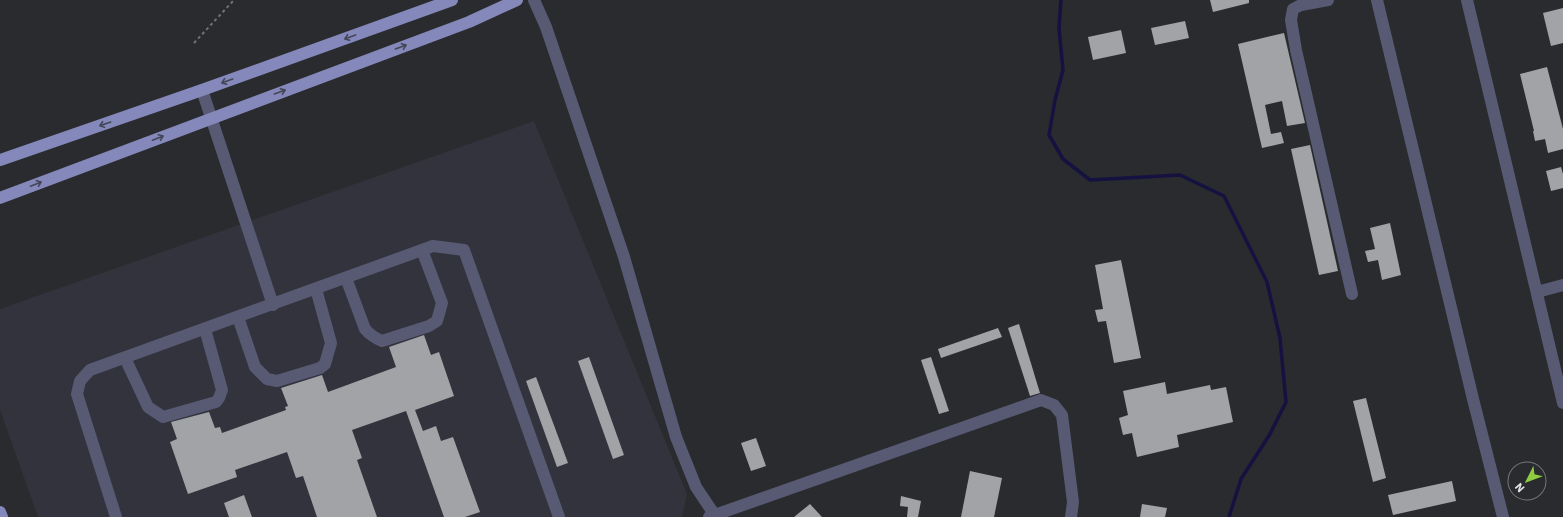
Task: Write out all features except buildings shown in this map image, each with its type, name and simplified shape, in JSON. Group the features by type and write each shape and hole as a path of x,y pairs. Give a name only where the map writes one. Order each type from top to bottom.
{"main road":[{"path":"0,160 202,90 452,0"},
{"path":"0,198 469,22 517,0"},
{"path":"0,512 2,517"}],"street":[{"path":"534,0 546,26 624,257 676,436 696,487 713,516 1041,400 1054,405 1062,415 1073,502 1071,517"},
{"path":"1328,0 1301,5 1293,9 1291,20 1296,50 1352,294"},
{"path":"1377,0 1473,399 1503,517"},
{"path":"1467,0 1563,403"},
{"path":"202,90 273,305"},
{"path":"116,517 77,394 80,381 90,370 433,246 464,250 559,517"},
{"path":"346,278 365,329 369,335 382,341 429,326 437,321 442,303 422,250"},
{"path":"1537,292 1563,285"},
{"path":"238,317 255,367 267,379 277,381 320,368 325,364 331,344 316,289"},
{"path":"125,358 148,407 163,417 216,402 222,390 205,329"}],"path":[{"path":"194,43 234,0"}],"shaded area":[{"path":"534,121 687,494 682,517 38,517 0,410 0,309"}],"waterway":[{"path":"1061,0 1059,28 1063,70 1055,100 1049,135 1063,159 1090,180 1180,175 1224,196 1267,282 1280,338 1286,402 1270,434 1241,479 1229,517"}]}
